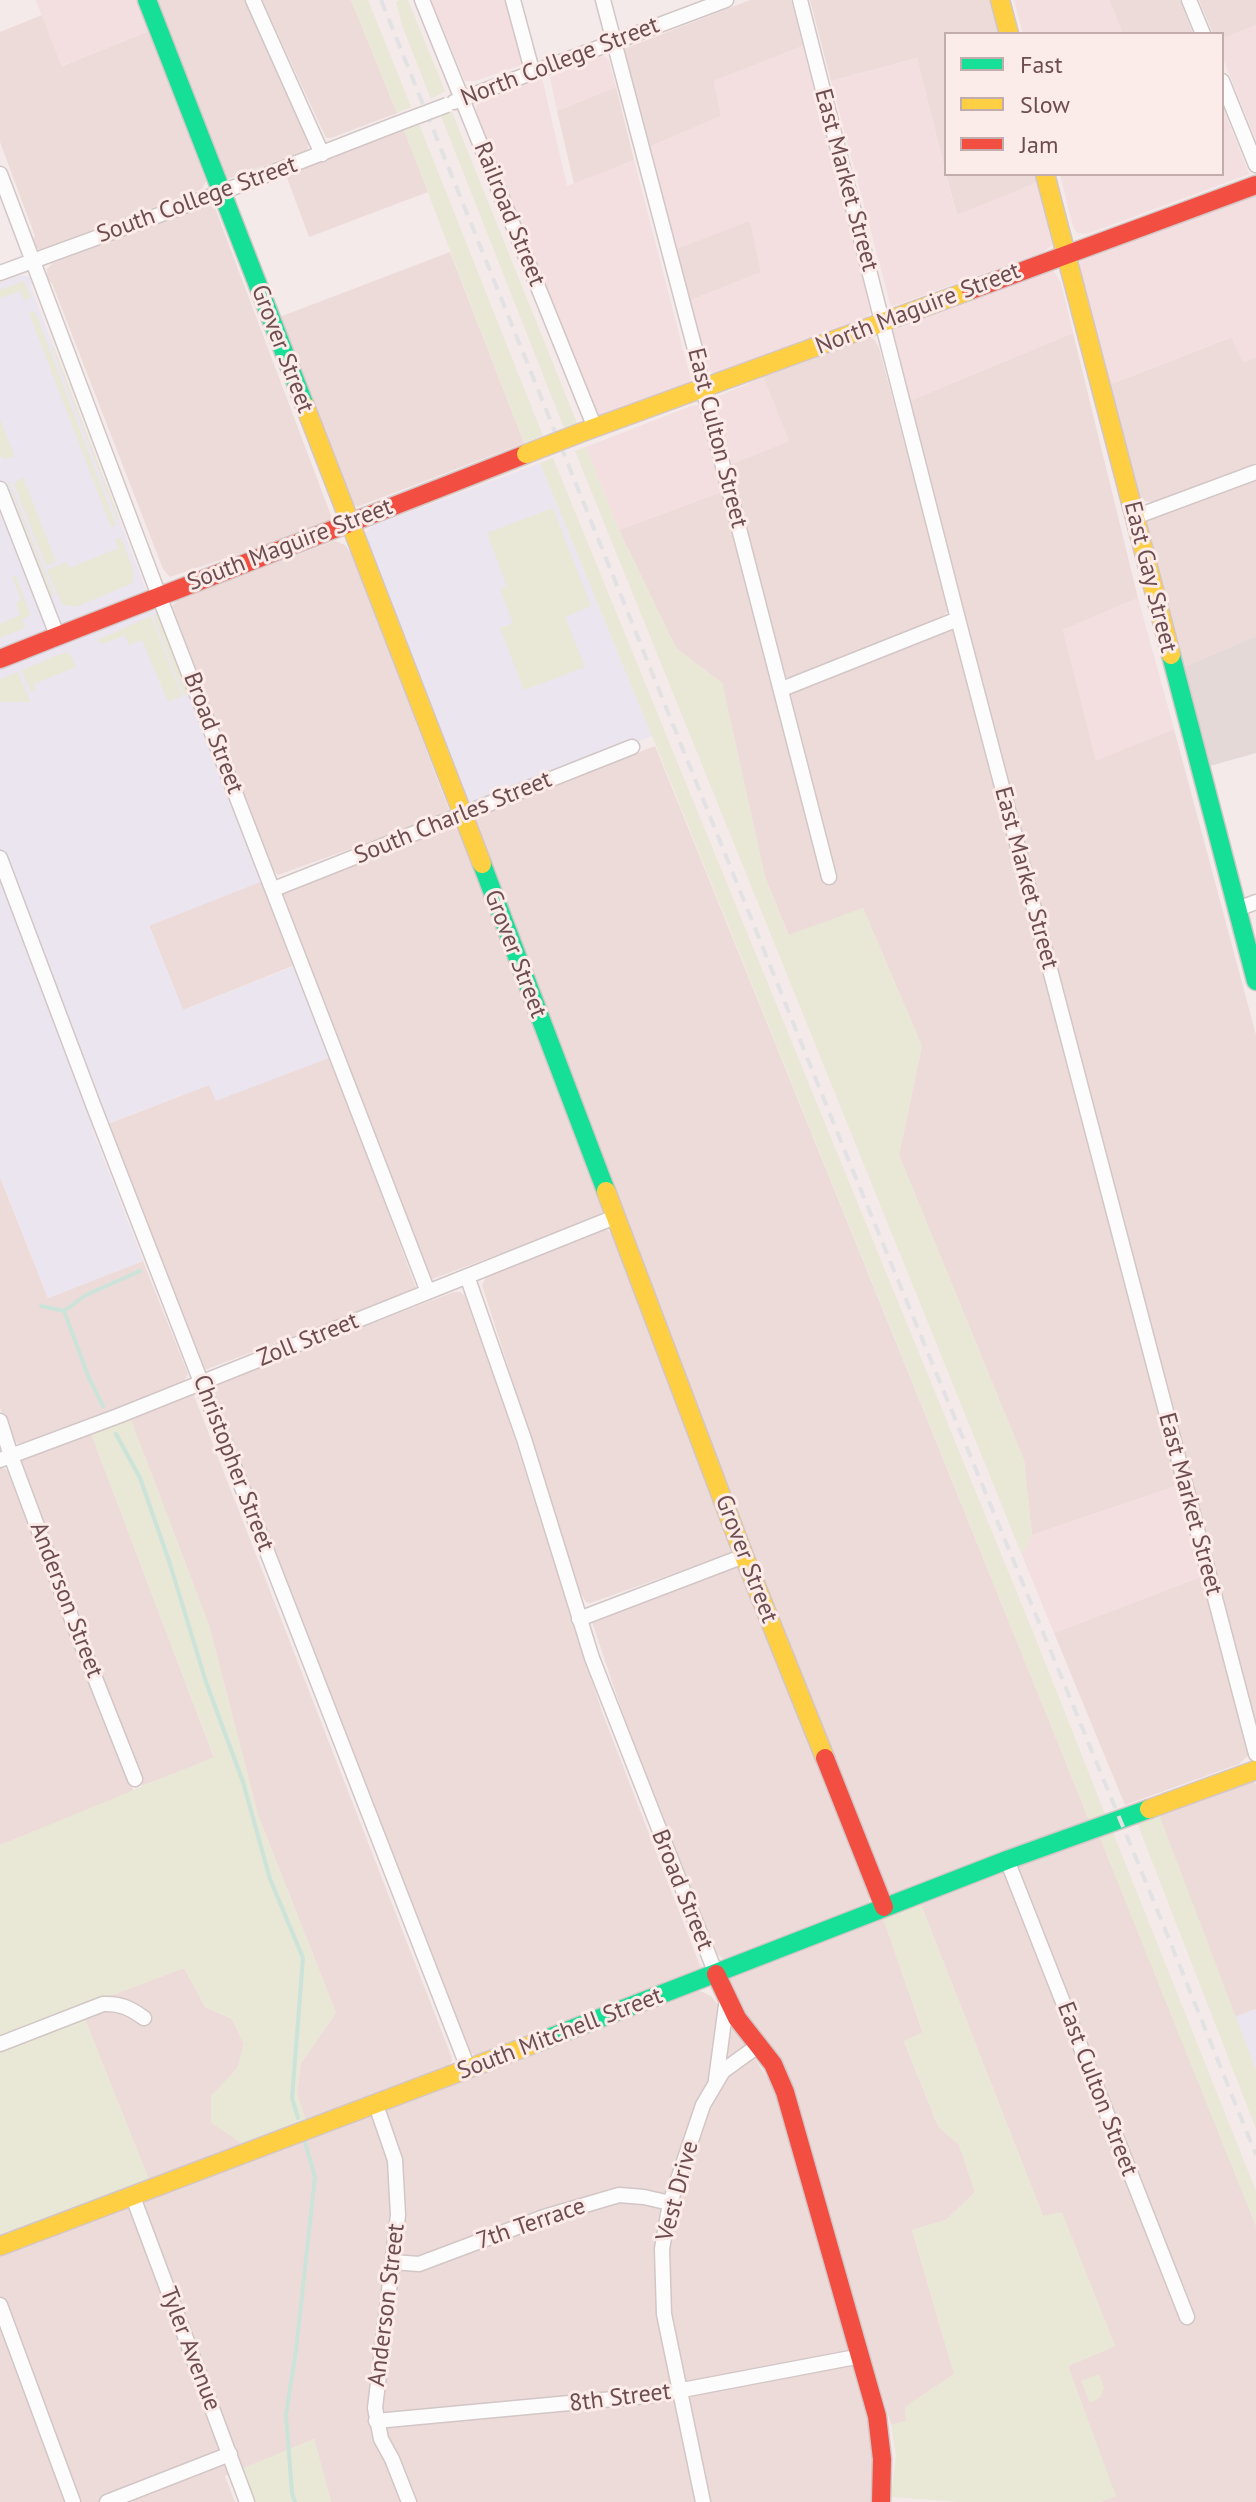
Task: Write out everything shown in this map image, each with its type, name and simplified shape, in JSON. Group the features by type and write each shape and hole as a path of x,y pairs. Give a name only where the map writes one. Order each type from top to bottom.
{"street":[{"name":"Grover Street","path":"147,0 463,814 744,1556 884,1907"},
{"path":"253,0 322,154"},
{"name":"Railroad Street","path":"422,0 463,99 587,430"},
{"path":"513,0 533,74"},
{"name":"East Culton Street","path":"603,0 829,877"},
{"name":"North College Street","path":"394,125 726,0"},
{"name":"East Market Street","path":"800,0 958,619 1256,1754"},
{"path":"1000,0 1008,32"},
{"path":"1189,0 1202,32"},
{"path":"1224,86 1256,165"},
{"name":"South College Street","path":"0,273 394,125"},
{"name":"Broad Street","path":"0,174 428,1292"},
{"name":"East Gay Street","path":"1046,176 1135,517 1247,906 1256,981"},
{"name":"North Maguire Street","path":"587,430 1256,185"},
{"name":"South Maguire Street","path":"0,659 587,430"},
{"path":"1135,517 1256,472"},
{"path":"0,489 57,635"},
{"path":"782,689 958,619"},
{"name":"South Charles Street","path":"274,889 632,747"},
{"name":"Christopher Street","path":"0,858 468,2068"},
{"name":"Zoll Street","path":"5,1458 615,1217"},
{"name":"Broad Street","path":"467,1276 524,1439 579,1619 627,1751 727,1998 737,2018 773,2064 785,2092 877,2416 882,2459 881,2502"},
{"name":"Anderson Street","path":"0,1421 5,1458 135,1779"},
{"path":"579,1619 744,1556"},
{"name":"South Mitchell Street","path":"0,2246 376,2105 1007,1860 1256,1770"},
{"name":"East Culton Street","path":"1007,1860 1187,2317"},
{"path":"716,2081 727,1998"},
{"path":"0,2044 103,2004 116,2003 131,2008 144,2018"},
{"name":"Vest Drive","path":"703,2502 664,2314 662,2249 670,2203 703,2105 723,2071 759,2045"},
{"name":"Anderson Street","path":"376,2105 391,2143 398,2192 393,2262 381,2339 376,2421 409,2502"},
{"name":"7th Terrace","path":"393,2262 419,2264 544,2217 619,2195 670,2203"},
{"name":"Tyler Avenue","path":"133,2197 247,2502"},
{"path":"0,2305 73,2502"},
{"name":"8th Street","path":"376,2421 597,2402 681,2390 861,2356"},
{"path":"107,2502 230,2454"}],"shaded area":[{"path":"36,0 137,0 149,31 61,66"},
{"path":"155,0 246,0 310,141 307,150 225,180"},
{"path":"262,0 351,0 397,113 326,138"},
{"path":"351,0 368,0 411,107 397,113"},
{"path":"408,0 445,91 431,99 403,28 396,2"},
{"path":"431,0 506,0 522,63 475,81 465,81"},
{"path":"750,0 791,0 803,46 714,81 721,116 649,147 624,49"},
{"path":"810,0 990,0 998,32 944,32 944,166 917,58 831,81"},
{"path":"1014,0 1109,0 1122,32 1022,32"},
{"path":"1109,0 1180,0 1192,32 1122,32"},
{"path":"1199,0 1256,0 1256,25 1224,38 1224,32 1212,32"},
{"path":"42,15 62,66 149,31 206,181 202,189 46,249 33,246 35,236 0,142 0,32"},
{"path":"1256,25 1256,140 1224,61 1224,38"},
{"path":"803,46 871,312 866,317 713,374 707,368 689,301 761,272 750,221 676,249 649,147 721,116 714,81"},
{"path":"601,56 609,61 616,87 557,111 550,77"},
{"path":"917,58 956,215 1038,182 1052,245 1043,252 891,307 831,81"},
{"path":"542,78 567,186 634,160 691,380 690,384 599,416 475,112 477,104"},
{"path":"616,87 634,160 574,184 557,111"},
{"path":"1224,110 1249,174 1087,234 1077,233 1060,176 1224,176"},
{"path":"452,112 577,423 564,428 441,116"},
{"path":"419,124 543,436 524,443 404,130"},
{"path":"404,130 428,192 309,237 286,175"},
{"path":"947,176 1036,176 1038,182 957,216"},
{"path":"1256,195 1256,357 1243,363 1231,337 1109,385 1079,266 1081,261"},
{"path":"206,204 215,208 332,518 325,525 170,577 163,569 52,283 47,280 47,269 53,263"},
{"path":"750,220 761,272 689,301 676,249"},
{"path":"450,252 524,443 357,507 350,501 277,318"},
{"path":"1053,270 1061,283 1073,333 907,402 891,331"},
{"path":"22,275 31,277 35,283 30,285 154,611 158,611 265,880 149,926 183,1010 295,966 331,1057 216,1101 209,1085 92,1129 143,1261 48,1298 0,1177 0,283"},
{"path":"24,281 31,298 24,300 20,291 0,298 0,290"},
{"path":"35,311 116,525 111,527 29,313"},
{"path":"1073,333 1138,598 1063,630 1096,760 1174,729 1256,1035 1256,1731 907,402"},
{"path":"1232,337 1243,362 1256,357 1256,463 1152,502 1143,501 1139,496 1109,385"},
{"path":"869,338 874,339 879,348 948,606 947,612 942,617 788,678 784,675 726,466 789,441 763,377"},
{"path":"52,347 119,518 118,521"},
{"path":"763,377 789,441 726,466 710,400"},
{"path":"698,405 702,408 724,491 619,530 586,447"},
{"path":"0,419 15,457 3,459 0,454"},
{"path":"586,447 619,530 676,648 722,683 765,877 788,935 863,908 922,1046 899,1155 1024,1460 1032,1535 1022,1555 575,451"},
{"path":"553,458 1105,1814 1089,1820 540,463"},
{"path":"540,463 652,736 469,807 364,534 372,526"},
{"path":"23,477 56,562 46,566 14,484"},
{"path":"1256,477 1256,636 1184,667 1146,521 1152,516"},
{"path":"10,483 54,595 51,596"},
{"path":"724,491 827,882 835,880 789,692 951,627 954,630 1179,1485 1032,1535 1024,1460 899,1155 922,1046 863,908 789,936 765,877 722,683 676,648 619,530"},
{"path":"553,508 591,606 565,617 585,667 524,690 500,628 513,623 500,589 507,586 487,533"},
{"path":"121,537 134,572 133,583 76,607 62,604 47,570 66,562 70,568 118,548 115,540"},
{"path":"335,541 345,545 353,556 449,810 441,816 278,875 272,868 172,606 179,599"},
{"path":"16,576 30,615 22,620 25,628 0,638 0,624 20,615 16,603 21,600 12,577"},
{"path":"1138,598 1174,729 1096,761 1063,630"},
{"path":"161,613 190,693 184,696 153,615"},
{"path":"151,616 182,696 168,702 142,640 129,645 125,635 103,644 97,640"},
{"path":"1256,636 1256,753 1210,766 1184,667"},
{"path":"65,652 70,654 76,667 34,684 35,690 31,692 22,670"},
{"path":"18,672 30,702 0,702 0,679"},
{"path":"655,746 1089,1820 891,1895 887,1893 735,1511 474,817"},
{"path":"449,826 458,830 604,1209 600,1217 432,1279 282,892"},
{"path":"265,880 295,965 183,1010 149,925"},
{"path":"331,1057 416,1288 202,1371 105,1125 209,1085 217,1100"},
{"path":"0,1177 48,1298 143,1261 188,1374 183,1383 28,1442 14,1442 0,1408"},
{"path":"606,1229 614,1236 734,1549 726,1555 590,1603 580,1592 482,1285 486,1277"},
{"path":"454,1292 465,1296 504,1406 602,1712 701,1968 692,1975 476,2055 468,2052 212,1388 221,1381"},
{"path":"193,1393 452,2058 447,2067 306,2121 297,2094 301,2063 336,2013 258,1815 209,1625 129,1415"},
{"path":"129,1415 209,1625 258,1815 336,2013 301,2063 297,2094 306,2121 243,2144 211,2123 211,2096 237,2069 244,2044 232,2019 205,2007 184,1968 0,2038 0,1845 214,1757 90,1431"},
{"path":"90,1431 214,1758 142,1786 18,1470 20,1458"},
{"path":"0,1467 7,1470 134,1792 0,1845"},
{"path":"1179,1485 1203,1576 1054,1633 1022,1555 1032,1535"},
{"path":"738,1565 869,1902 724,1959 715,1953 629,1732 592,1622"},
{"path":"1203,1576 1248,1756 1239,1764 1125,1805 1054,1633"},
{"path":"1251,1780 1256,1784 1256,2009 1235,2017 1158,1812"},
{"path":"1158,1812 1256,2070 1256,2129 1136,1820"},
{"path":"1112,1830 1256,2191 1256,2226 1099,1835"},
{"path":"1099,1835 1256,2226 1256,2502 1100,2502 1115,2496 1068,2366 1115,2346 1062,2213 1043,2216 920,1902"},
{"path":"920,1902 1043,2216 1062,2212 1115,2346 1068,2366 1116,2496 1100,2502 960,2502 891,2497 896,2456 891,2425 906,2421 905,2407 954,2374 912,2230 946,2220 975,2192 959,2145 938,2126 904,2041 923,2032 882,1915"},
{"path":"882,1915 923,2033 904,2042 938,2126 959,2145 975,2192 946,2220 912,2230 954,2374 905,2407 906,2421 891,2425 785,2073 738,2010 727,1978"},
{"path":"184,1968 205,2007 232,2019 244,2044 237,2069 211,2096 211,2122 243,2144 149,2180 80,2007"},
{"path":"698,1990 711,1996 720,2007 773,2086 871,2414 876,2502 331,2502 314,2439 225,2476 235,2502 0,2502 0,2252"},
{"path":"1256,2009 1256,2070 1235,2017"},
{"path":"84,2016 149,2180 0,2235 0,2048"},
{"path":"1099,2374 1104,2388 1101,2397 1090,2403 1081,2381"},
{"path":"314,2439 331,2502 254,2502 241,2469"}],"waterway":[{"path":"103,1406 64,1311 86,1295 140,1271"},
{"path":"41,1306 64,1311"},
{"path":"116,1434 140,1478 206,1682 243,1782 270,1879 303,1958 292,2098 298,2118"},
{"path":"295,2502 286,2415 315,2177 305,2142"}],"railway":[{"path":"381,0 844,1149 1256,2155"}],"traffic: fast":[{"path":"147,0 305,406"},
{"path":"1171,655 1256,981"},
{"path":"482,864 606,1191"},
{"path":"541,2041 1007,1860 1149,1809"}],"traffic: slow":[{"path":"1000,0 1008,32"},
{"path":"1046,176 1171,655"},
{"path":"580,433 971,290"},
{"path":"305,406 482,864"},
{"path":"526,454 580,433"},
{"path":"606,1191 744,1556 825,1758"},
{"path":"1149,1809 1256,1770"},
{"path":"0,2246 541,2041"}],"traffic: jam":[{"path":"971,290 1256,185"},
{"path":"0,659 526,454"},
{"path":"825,1758 884,1907"},
{"path":"716,1974 737,2018 773,2064 785,2092 877,2416 882,2459 881,2502"}]}
